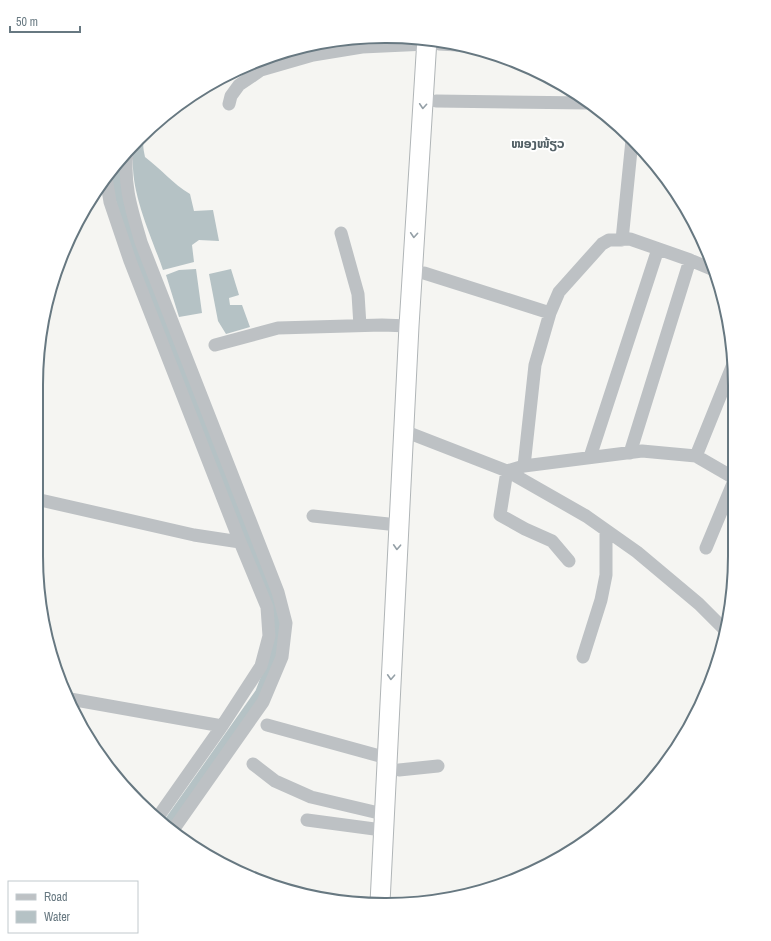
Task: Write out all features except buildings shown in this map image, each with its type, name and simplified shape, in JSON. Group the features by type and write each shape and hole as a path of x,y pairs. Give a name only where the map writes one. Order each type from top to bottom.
{"highway":[{"path":"380,898 383,822 393,764 410,433 409,326 437,47"},
{"path":"392,898 396,814 393,764 398,525 410,433 420,328 436,101 438,47"}],"street":[{"path":"229,104 231,96 239,85 261,70 349,45"},
{"path":"436,101 579,103"},
{"path":"622,240 631,147"},
{"path":"126,163 128,197 141,242 278,592 286,623 282,657 263,702 176,826"},
{"path":"107,186 110,202 130,261 267,607 269,636 261,666 222,726 161,813"},
{"path":"341,233 358,294 360,326"},
{"path":"524,466 535,365 550,313 559,292 602,244 609,240 630,239 707,267"},
{"path":"590,457 658,249"},
{"path":"630,452 690,260"},
{"path":"424,273 550,313"},
{"path":"214,345 278,328 409,326"},
{"path":"696,456 728,378"},
{"path":"410,433 507,471 586,516 637,552 699,604 720,625"},
{"path":"507,471 524,466 642,451 696,456 728,475"},
{"path":"507,471 500,515 525,529 552,541 569,562"},
{"path":"706,548 728,494"},
{"path":"43,501 194,535 240,542"},
{"path":"313,516 398,525"},
{"path":"583,657 601,600 606,575 606,531"},
{"path":"75,700 222,726"},
{"path":"267,725 393,764 438,766"},
{"path":"253,764 275,781 310,797 383,822"},
{"path":"307,820 383,822"}],"water":[{"path":"144,142 145,157 178,186 190,194 194,211 213,210 219,241 199,240 192,245 194,262 163,270 138,200 133,172 133,154"},
{"path":"196,269 202,313 179,317 166,275 179,270"},
{"path":"231,269 239,295 229,298 230,305 242,305 250,327 226,334 218,321 209,274"}],"waterway":[{"path":"116,174 116,180 125,217 164,327 268,586 277,624 273,659 260,693 170,821"}],"district":[{"name":"ໜອງໜ້ຽວ","path":"538,143"}]}
